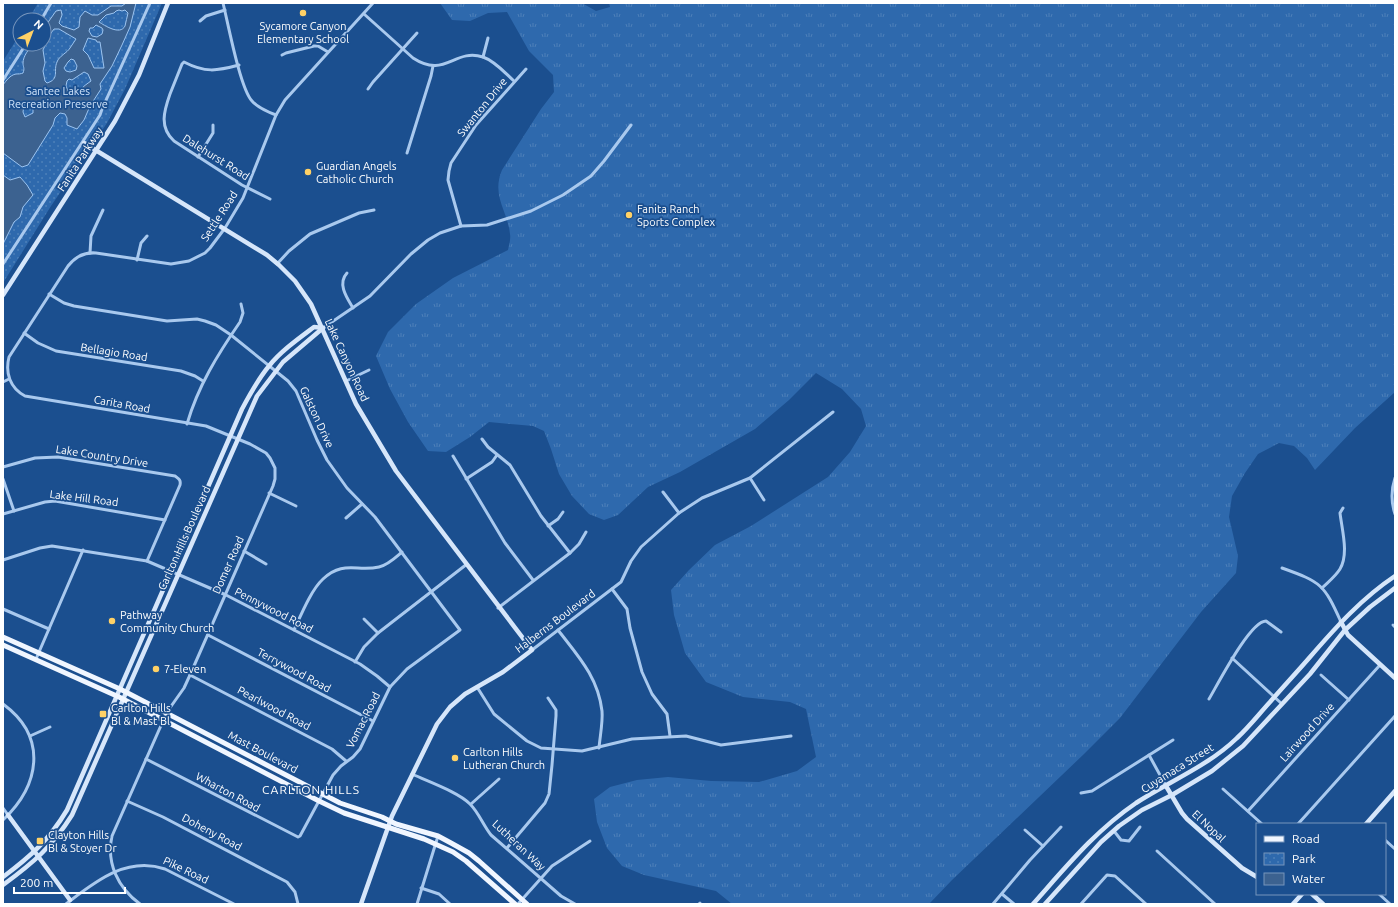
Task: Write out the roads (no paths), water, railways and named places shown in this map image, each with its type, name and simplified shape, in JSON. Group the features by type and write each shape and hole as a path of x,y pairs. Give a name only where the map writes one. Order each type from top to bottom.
{"main road":[{"name":"Mast Boulevard","path":"3,637 120,689 167,712 340,803 438,836 469,853 527,904"},
{"name":"Mast Boulevard","path":"3,645 124,699 344,813 436,844 453,852 466,861 517,904"}],"street":[{"path":"46,12 51,3"},
{"path":"3,264 100,114 150,3"},
{"name":"Fanita Parkway","path":"3,295 115,121 131,92 168,3"},
{"path":"223,3 245,89 252,101 263,109 276,115"},
{"name":"Settle Road","path":"90,252 171,264 189,261 205,253 225,228 248,188 276,115 285,100 373,3"},
{"path":"200,21 206,16 225,10"},
{"path":"364,14 420,63 432,66 443,65 462,56 474,55 491,61 514,82"},
{"path":"368,90 373,82 418,33"},
{"path":"483,57 488,38"},
{"path":"282,55 286,52 314,46 318,46 328,52"},
{"path":"3,80 21,52"},
{"name":"Dalehurst Road","path":"239,65 209,71 194,68 184,62 165,109 164,124 167,133 174,141 248,188 270,198"},
{"path":"407,153 431,76 432,66"},
{"name":"Swanton Drive","path":"461,226 448,180 450,166 476,125 526,69"},
{"path":"198,157 213,133 213,125"},
{"name":"Carlton Hills Boulevard","path":"3,885 39,857 60,833 72,815 127,693 237,439 257,396 275,370 294,351 323,328 370,296 414,251 428,240 440,233 461,226 487,225 532,211 563,195 591,176 604,162 631,125"},
{"name":"Lake Canyon Road","path":"84,143 267,255 304,292 312,304 356,404 396,471 467,564 498,608 532,650"},
{"path":"3,382 10,379 8,368 9,357 70,263 79,256 90,252 91,236 103,210"},
{"path":"277,264 289,251 310,234 359,213 374,210"},
{"path":"137,260 141,242 147,236"},
{"path":"347,273 342,282 344,295 353,308"},
{"name":"Galston Drive","path":"50,294 64,303 74,306 166,321 197,319 206,321 216,325 231,335 275,370 288,381 293,388 327,460 347,488 375,517 460,630"},
{"path":"187,424 193,404 204,381 240,322 243,313 241,304"},
{"name":"Carlton Hills Boulevard","path":"3,877 35,852 48,837 67,810 230,436 255,385 269,366 288,348 314,327 323,328"},
{"name":"Bellagio Road","path":"24,333 38,343 56,351 181,371 204,381"},
{"path":"346,381 369,370"},
{"name":"Carita Road","path":"10,379 16,389 29,397 206,426 237,439"},
{"name":"Halberns Boulevard","path":"361,904 390,821 433,730 441,717 460,698 503,672 621,582 632,560 642,546 680,513 702,498 750,478 833,412"},
{"name":"Domer Road","path":"140,904 125,890 114,872 111,859 111,841 127,801 167,712 184,688 190,675 273,486 276,475 275,468 270,458 262,450 237,439"},
{"path":"482,439 488,447 505,460 512,468 548,526 570,552"},
{"path":"466,479 492,462 497,455"},
{"path":"453,456 505,543 534,580"},
{"name":"Lake Country Drive","path":"3,467 35,458 54,457 175,476 180,481 180,485 165,520"},
{"path":"750,478 764,500"},
{"path":"1395,478 1392,489 1392,499 1395,514"},
{"path":"3,479 14,511"},
{"path":"663,492 680,513"},
{"path":"269,494 296,506"},
{"name":"Lake Hill Road","path":"3,514 45,502 55,501 165,520"},
{"path":"346,518 362,504"},
{"path":"1322,588 1338,572 1343,562 1344,549 1340,513 1343,508"},
{"path":"548,526 558,519 563,512"},
{"path":"147,561 165,520"},
{"path":"498,608 570,552 579,544 586,532"},
{"name":"Pennywood Road","path":"3,560 45,547 61,547 147,561 226,595 294,630 355,662 377,676 390,687"},
{"path":"36,659 83,550"},
{"path":"244,551 266,564"},
{"path":"294,630 316,587 328,575 347,567 373,568 382,566 402,552"},
{"path":"355,662 364,647 378,633 467,564"},
{"path":"1282,568 1308,577 1322,588 1332,602 1348,635 1395,678"},
{"name":"Cuyamaca Street","path":"1033,904 1095,835 1114,819 1137,803 1206,763 1237,738 1341,622 1381,585 1395,576"},
{"name":"Cuyamaca Street","path":"1045,904 1101,842 1114,831 1142,810 1172,795 1212,770 1243,746 1310,674 1345,630 1370,607 1395,588"},
{"path":"612,589 627,609 630,628 642,672 652,694 667,714 670,736"},
{"path":"3,609 49,629"},
{"path":"364,619 378,633"},
{"path":"1210,698 1232,658 1256,626 1261,622 1266,621 1281,632"},
{"name":"Vomac Road","path":"301,834 335,772 360,749 390,687 407,669 460,630"},
{"path":"558,630 592,676 597,687 602,712 599,748"},
{"name":"Terrywood Road","path":"208,635 373,721"},
{"path":"1232,658 1282,704"},
{"name":"Lairwood Drive","path":"1248,812 1380,665"},
{"name":"Pearlwood Road","path":"190,675 327,746 337,752 346,762"},
{"path":"1322,675 1349,700"},
{"path":"477,687 492,712 498,718 534,745 553,749 582,751 632,739 670,736 686,736 721,745 791,736"},
{"path":"507,848 545,803 548,794 556,710 548,698"},
{"path":"3,704 18,717 30,736 34,752 32,774 24,794 8,816 3,820"},
{"path":"1299,823 1395,716"},
{"path":"30,736 50,727"},
{"path":"1081,793 1092,791 1173,740"},
{"name":"El Nopal","path":"1149,755 1186,819 1242,868 1256,876"},
{"name":"Wharton Road","path":"146,758 295,837 298,837 301,834"},
{"name":"Lutheran Way","path":"412,774 465,800 479,815 484,826 491,835 561,896 575,904"},
{"path":"470,804 499,780"},
{"path":"1223,789 1261,823"},
{"path":"1368,823 1395,791"},
{"name":"Doheny Road","path":"127,801 163,817 287,882 295,892 298,904"},
{"path":"3,808 72,902"},
{"path":"994,904 1061,827"},
{"path":"1114,831 1121,840 1128,841 1140,827"},
{"path":"1025,830 1043,846"},
{"path":"416,904 438,836"},
{"path":"517,904 552,866 590,841"},
{"path":"1386,841 1395,849"},
{"path":"1157,851 1216,904"},
{"name":"Pike Road","path":"66,904 72,902 95,882 114,872 137,865 157,866 165,869 234,904"},
{"path":"1081,904 1107,875 1114,876 1146,904"},
{"path":"421,888 439,894 450,904"},
{"path":"1002,894 1014,904"},
{"path":"1292,904 1301,895"},
{"path":"1313,895 1323,904"},
{"path":"1380,895 1390,904"}],"water":[{"path":"126,3 136,3 130,27 122,45 112,66 100,84 101,89 90,106 84,120 77,129 67,125 67,118 65,114 60,113 55,118 53,125 28,165 22,167 3,153 3,85 8,78 16,74 23,73 23,63 27,52 43,52 45,63 43,71 45,81 47,83 55,77 58,60 69,50 76,39 59,29 54,29 52,32 52,17 56,11 61,10 62,15 59,23 62,26 74,30 79,27 80,17 85,11 92,15 98,15 111,6 122,6","holes":["119,10 125,10 128,13 123,29 112,29 99,22 106,15","96,25 102,28 102,34 97,37 92,36 89,31 90,28 93,28","88,38 100,42 104,68 94,68 88,55 83,50","71,59 74,60 77,66 76,70 70,72 66,71 64,68","84,72 88,74 91,81 80,91 77,91 74,88 72,94 69,93 66,86 67,81 69,79 72,80","29,102 33,106 33,113 25,117 23,112 24,105"]},
{"path":"3,175 10,180 20,177 33,195 23,207 20,217 14,222 3,244"}],"place":[{"name":"Sycamore Canyon Elementary School","path":"303,13"},
{"name":"Guardian Angels Catholic Church","path":"308,172"},
{"name":"Fanita Ranch Sports Complex","path":"629,215"},
{"name":"Pathway Community Church","path":"112,621"},
{"name":"7-Eleven","path":"156,669"},
{"name":"Carlton Hills Bl & Mast Bl","path":"103,714"},
{"name":"Carlton Hills Lutheran Church","path":"455,758"},
{"name":"Clayton Hills Bl & Stoyer Dr","path":"40,841"}],"district":[{"name":"CARLTON HILLS","path":"311,789"}],"park label":[{"name":"Santee Lakes Recreation Preserve","path":"58,97"}]}
